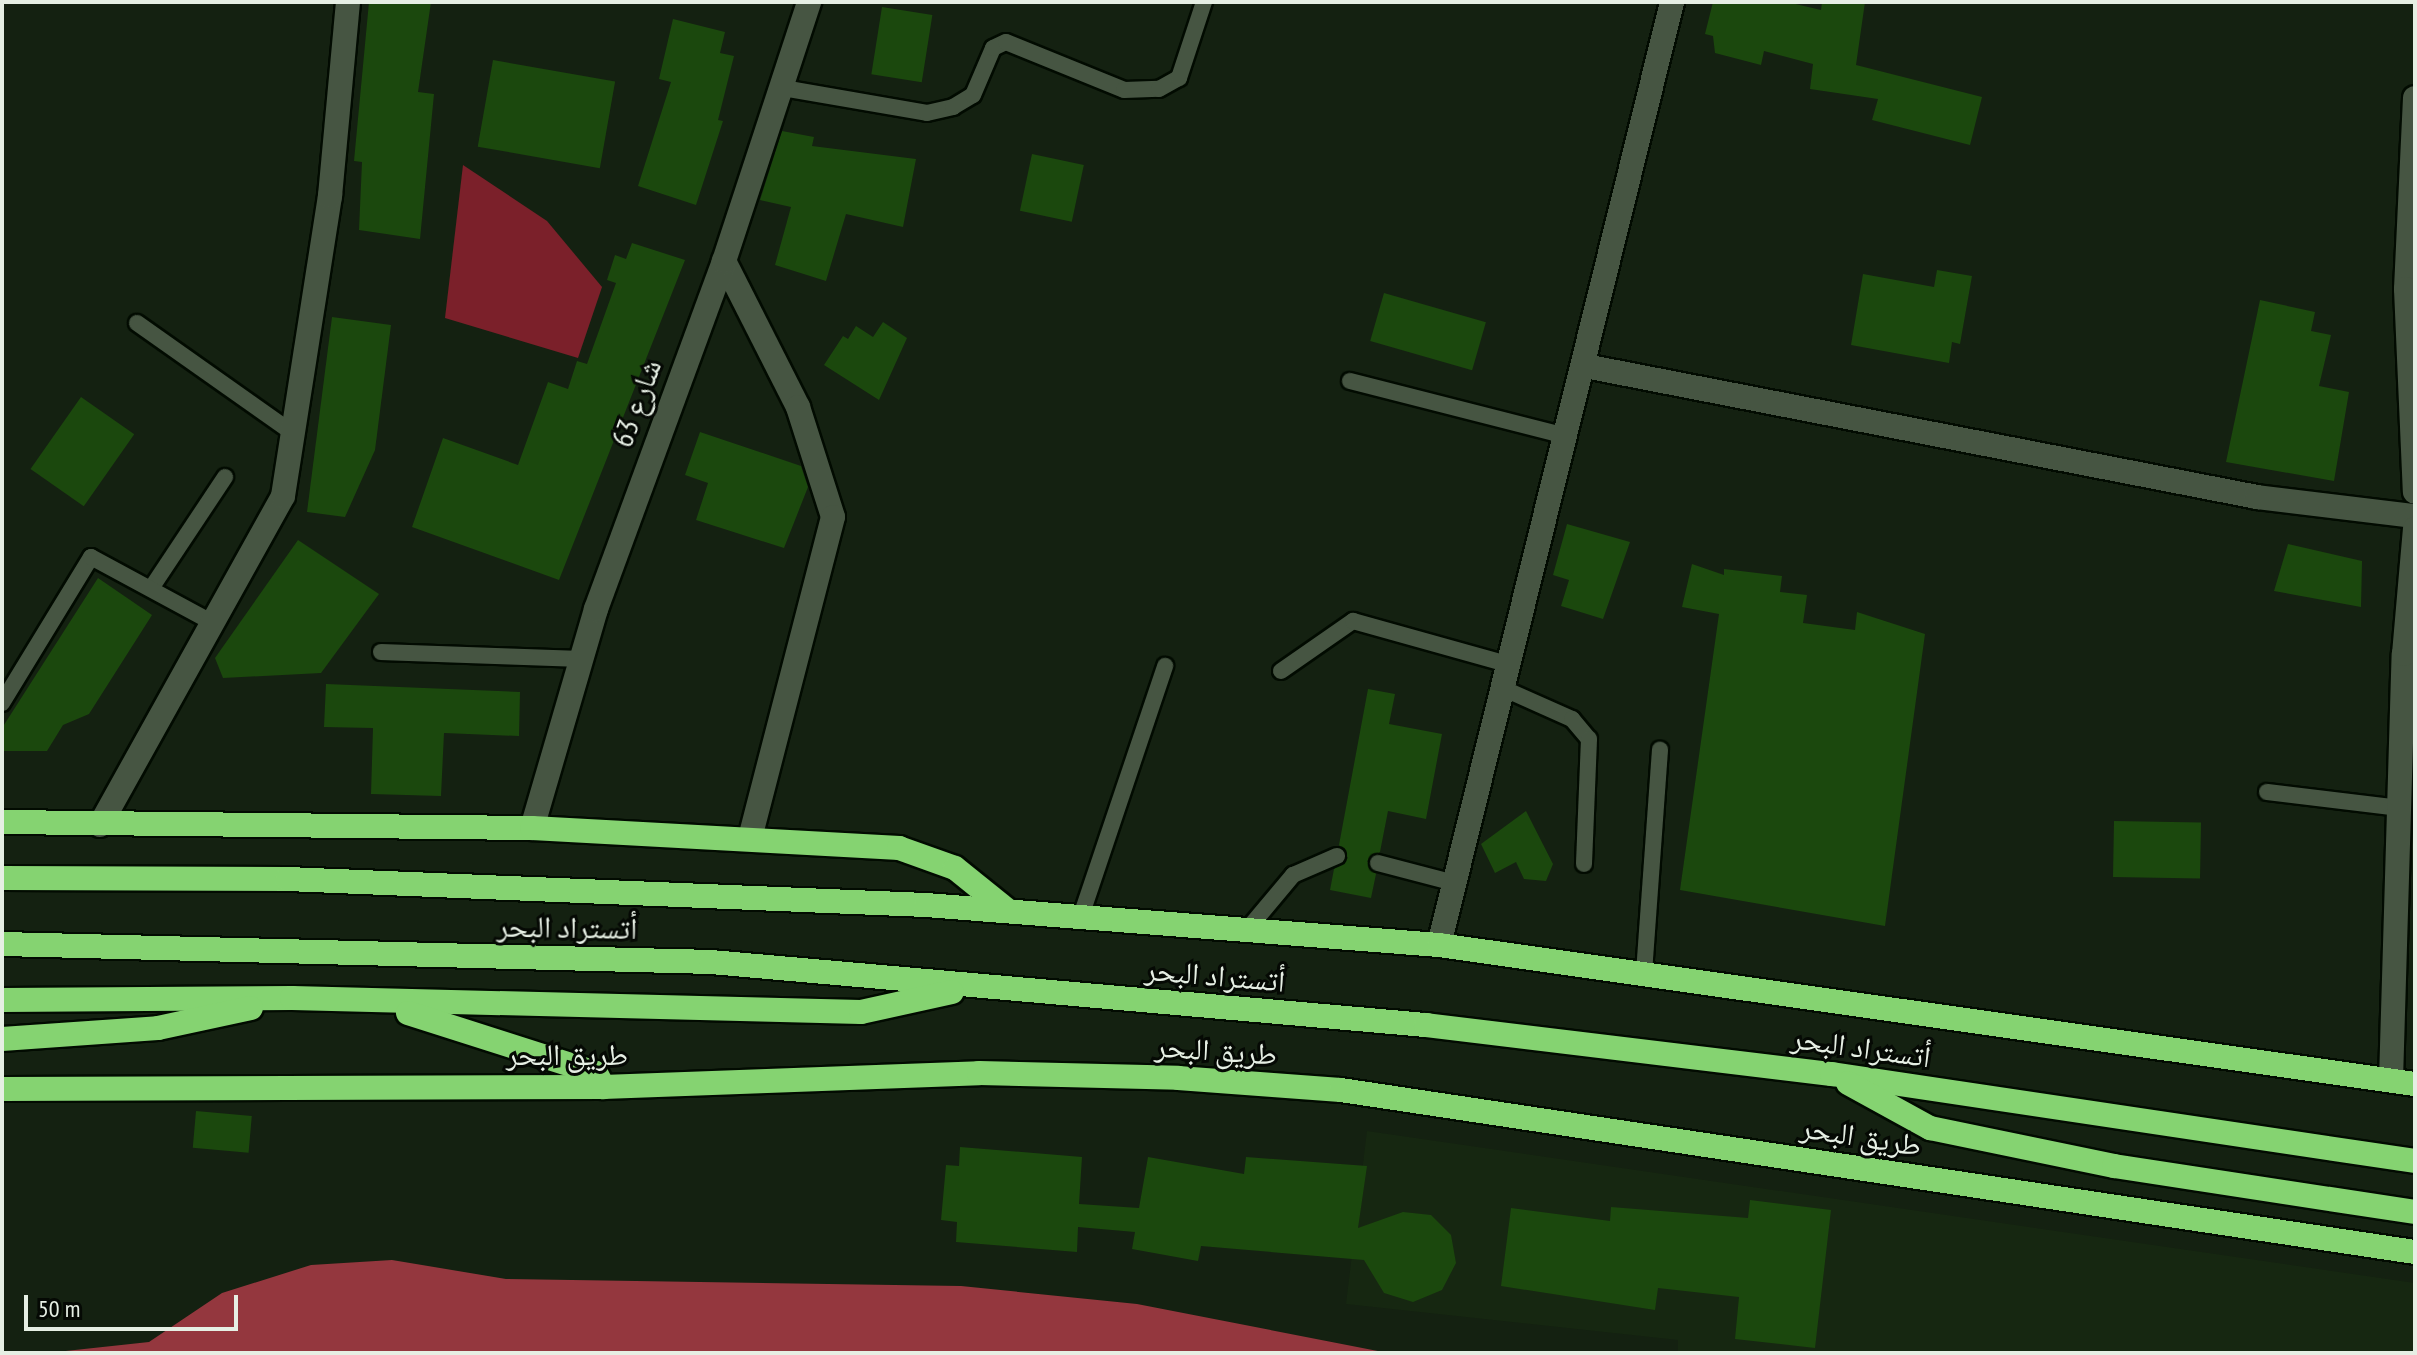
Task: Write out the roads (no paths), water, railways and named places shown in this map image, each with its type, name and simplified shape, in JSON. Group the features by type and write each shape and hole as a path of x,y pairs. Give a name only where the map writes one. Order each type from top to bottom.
{"highway":[{"path":"2,822 532,828 750,838 927,856 955,868 1007,910"},
{"name":"أتستراد البحر","path":"2,878 287,879 1007,910 1439,945 2403,1082"},
{"name":"أتستراد البحر","path":"2,944 711,962 1426,1025 1832,1074 2415,1161"},
{"path":"2,1000 292,998 386,1006 861,1012 973,987"},
{"path":"2,1039 158,1028 292,998"},
{"path":"386,1006 573,1064 596,1073 603,1087"},
{"name":"طريق البحر","path":"2,1089 603,1087 979,1073 1341,1090 2415,1252"},
{"path":"1832,1074 1930,1128 2114,1166 2415,1212"}],"street":[{"path":"100,825 279,509 296,435 348,2"},
{"name":"شارع 63","path":"532,828 581,659 724,261 809,2"},
{"path":"1439,945 1500,687 1585,366 1672,2"},
{"path":"2415,98 2406,289 2415,492"},
{"path":"724,261 798,407 833,517 750,838"},
{"path":"1585,366 2257,497 2415,516"},
{"path":"2403,1082 2400,808 2415,528"}],"lane":[{"path":"783,88 927,113 953,107 973,95 993,48 1006,42 1124,90 1159,89 1179,78 1204,2"},
{"path":"137,323 296,435"},
{"path":"1350,381 1566,436"},
{"path":"152,587 225,477"},
{"path":"2,703 86,560 100,558 215,624"},
{"path":"1281,671 1353,621 1507,664"},
{"path":"381,652 581,659"},
{"path":"1081,916 1165,666"},
{"path":"1500,687 1572,719 1589,739 1584,864"},
{"path":"1644,973 1660,750"},
{"path":"2267,792 2400,808"},
{"path":"1247,930 1293,875 1337,856"},
{"path":"1378,863 1454,883"}]}
